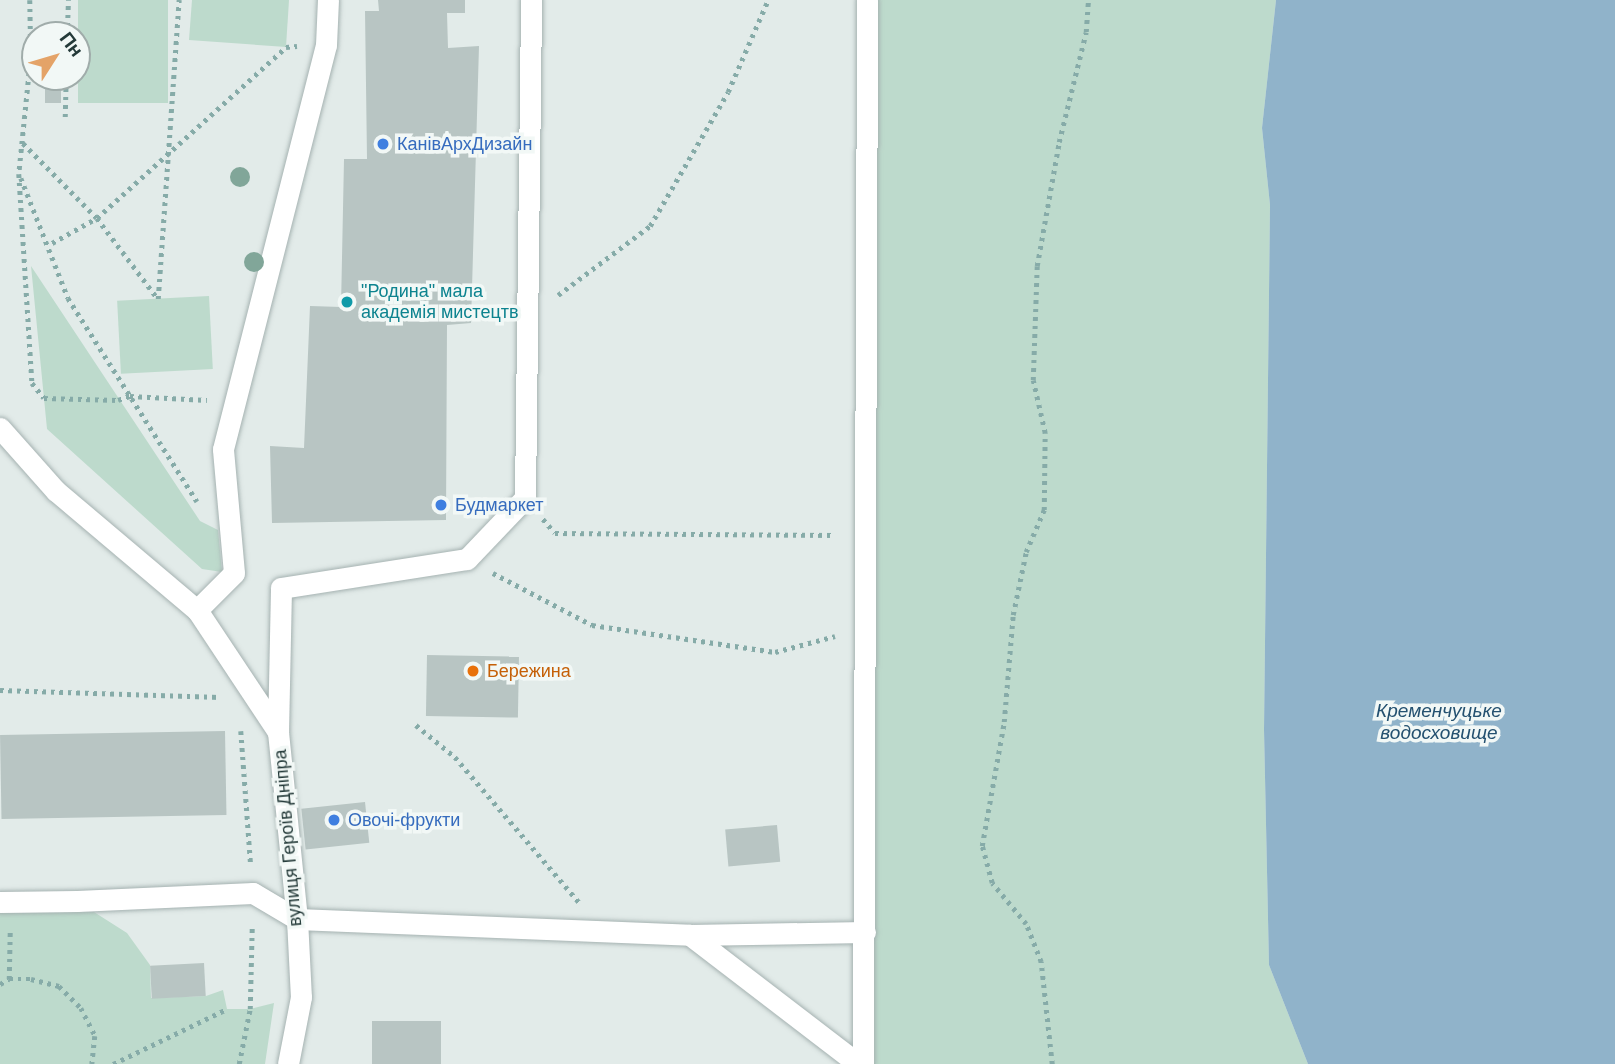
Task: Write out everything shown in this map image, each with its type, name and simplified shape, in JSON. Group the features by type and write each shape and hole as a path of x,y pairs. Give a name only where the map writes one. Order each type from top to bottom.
{"street":[{"path":"197,610 234,573 223,449 326,45 328,0"},
{"path":"278,732 281,588 467,559 525,498 531,0"},
{"path":"860,1064 865,932 863,629 867,0"},
{"name":"вулиця Героїв Дніпра","path":"0,428 56,491 197,610 278,732 296,919 300,997 288,1064"},
{"path":"5,902 253,893 296,919 690,935 865,932"},
{"path":"690,935 860,1064"}],"path":[{"path":"30,0 32,56 19,174 32,383 44,398 118,400 130,396 236,401"},
{"path":"67,21 68,0"},
{"path":"23,142 97,218 158,299 179,0"},
{"path":"527,318 650,226 728,92 768,0"},
{"path":"1052,1064 1041,961 1026,924 992,883 982,846 1004,722 1013,615 1026,552 1044,510 1045,433 1032,380 1037,265 1059,142 1086,32 1088,0"},
{"path":"52,243 97,218 286,47 326,45"},
{"path":"65,117 66,91"},
{"path":"19,174 68,298 201,508 230,530"},
{"path":"525,498 555,533 864,535"},
{"path":"467,559 592,625 775,652 863,629"},
{"path":"0,690 226,697"},
{"path":"239,1064 250,1009 253,893 241,723"},
{"path":"416,725 455,757 605,931"},
{"path":"5,902 9,979"},
{"path":"0,984 9,979 31,979 59,986 74,1001 95,1036 92,1064"},
{"path":"113,1064 227,1009"}],"green space":[{"path":"78,0 168,0 168,103 78,103 78,91 91,91 91,21 78,21"},
{"path":"192,0 289,0 286,47 189,40"},
{"path":"867,0 1276,0 1262,128 1270,205 1264,730 1269,965 1308,1064 863,1064"},
{"path":"31,266 200,521 218,530 222,572 202,569 47,429"},
{"path":"209,296 213,369 121,374 117,301"},
{"path":"94,912 127,933 150,965 151,998 206,996 223,990 227,1009 250,1009 274,1003 265,1064 0,1064 0,913"}],"water":[{"name":"Кременчуцьке водосховище","path":"1276,0 1615,0 1615,1064 1308,1064 1269,965 1264,730 1270,205 1262,128"}],"building":[{"path":"378,0 465,0 465,13 447,13 448,48 479,46 471,323 447,325 446,520 272,523 270,446 304,448 310,306 341,307 344,159 367,159 365,11 379,11"},
{"path":"45,91 61,91 61,103 45,103"},
{"name":"Бережина","path":"427,655 519,657 518,718 426,716"},
{"path":"225,731 226,815 2,819 0,735"},
{"name":"Овочі-фрукти","path":"365,802 369,843 306,849 301,809"},
{"path":"777,825 780,862 728,866 725,830"},
{"path":"204,963 206,996 152,999 150,966"},
{"path":"372,1021 441,1021 441,1064 372,1064"}],"place":[{"name":"КанівАрхДизайн","path":"383,144"},
{"name":"\"Родина\" мала академія мистецтв","path":"347,302"},
{"name":"Будмаркет","path":"441,505"},
{"name":"Бережина","path":"473,671"},
{"name":"Овочі-фрукти","path":"334,820"}]}
